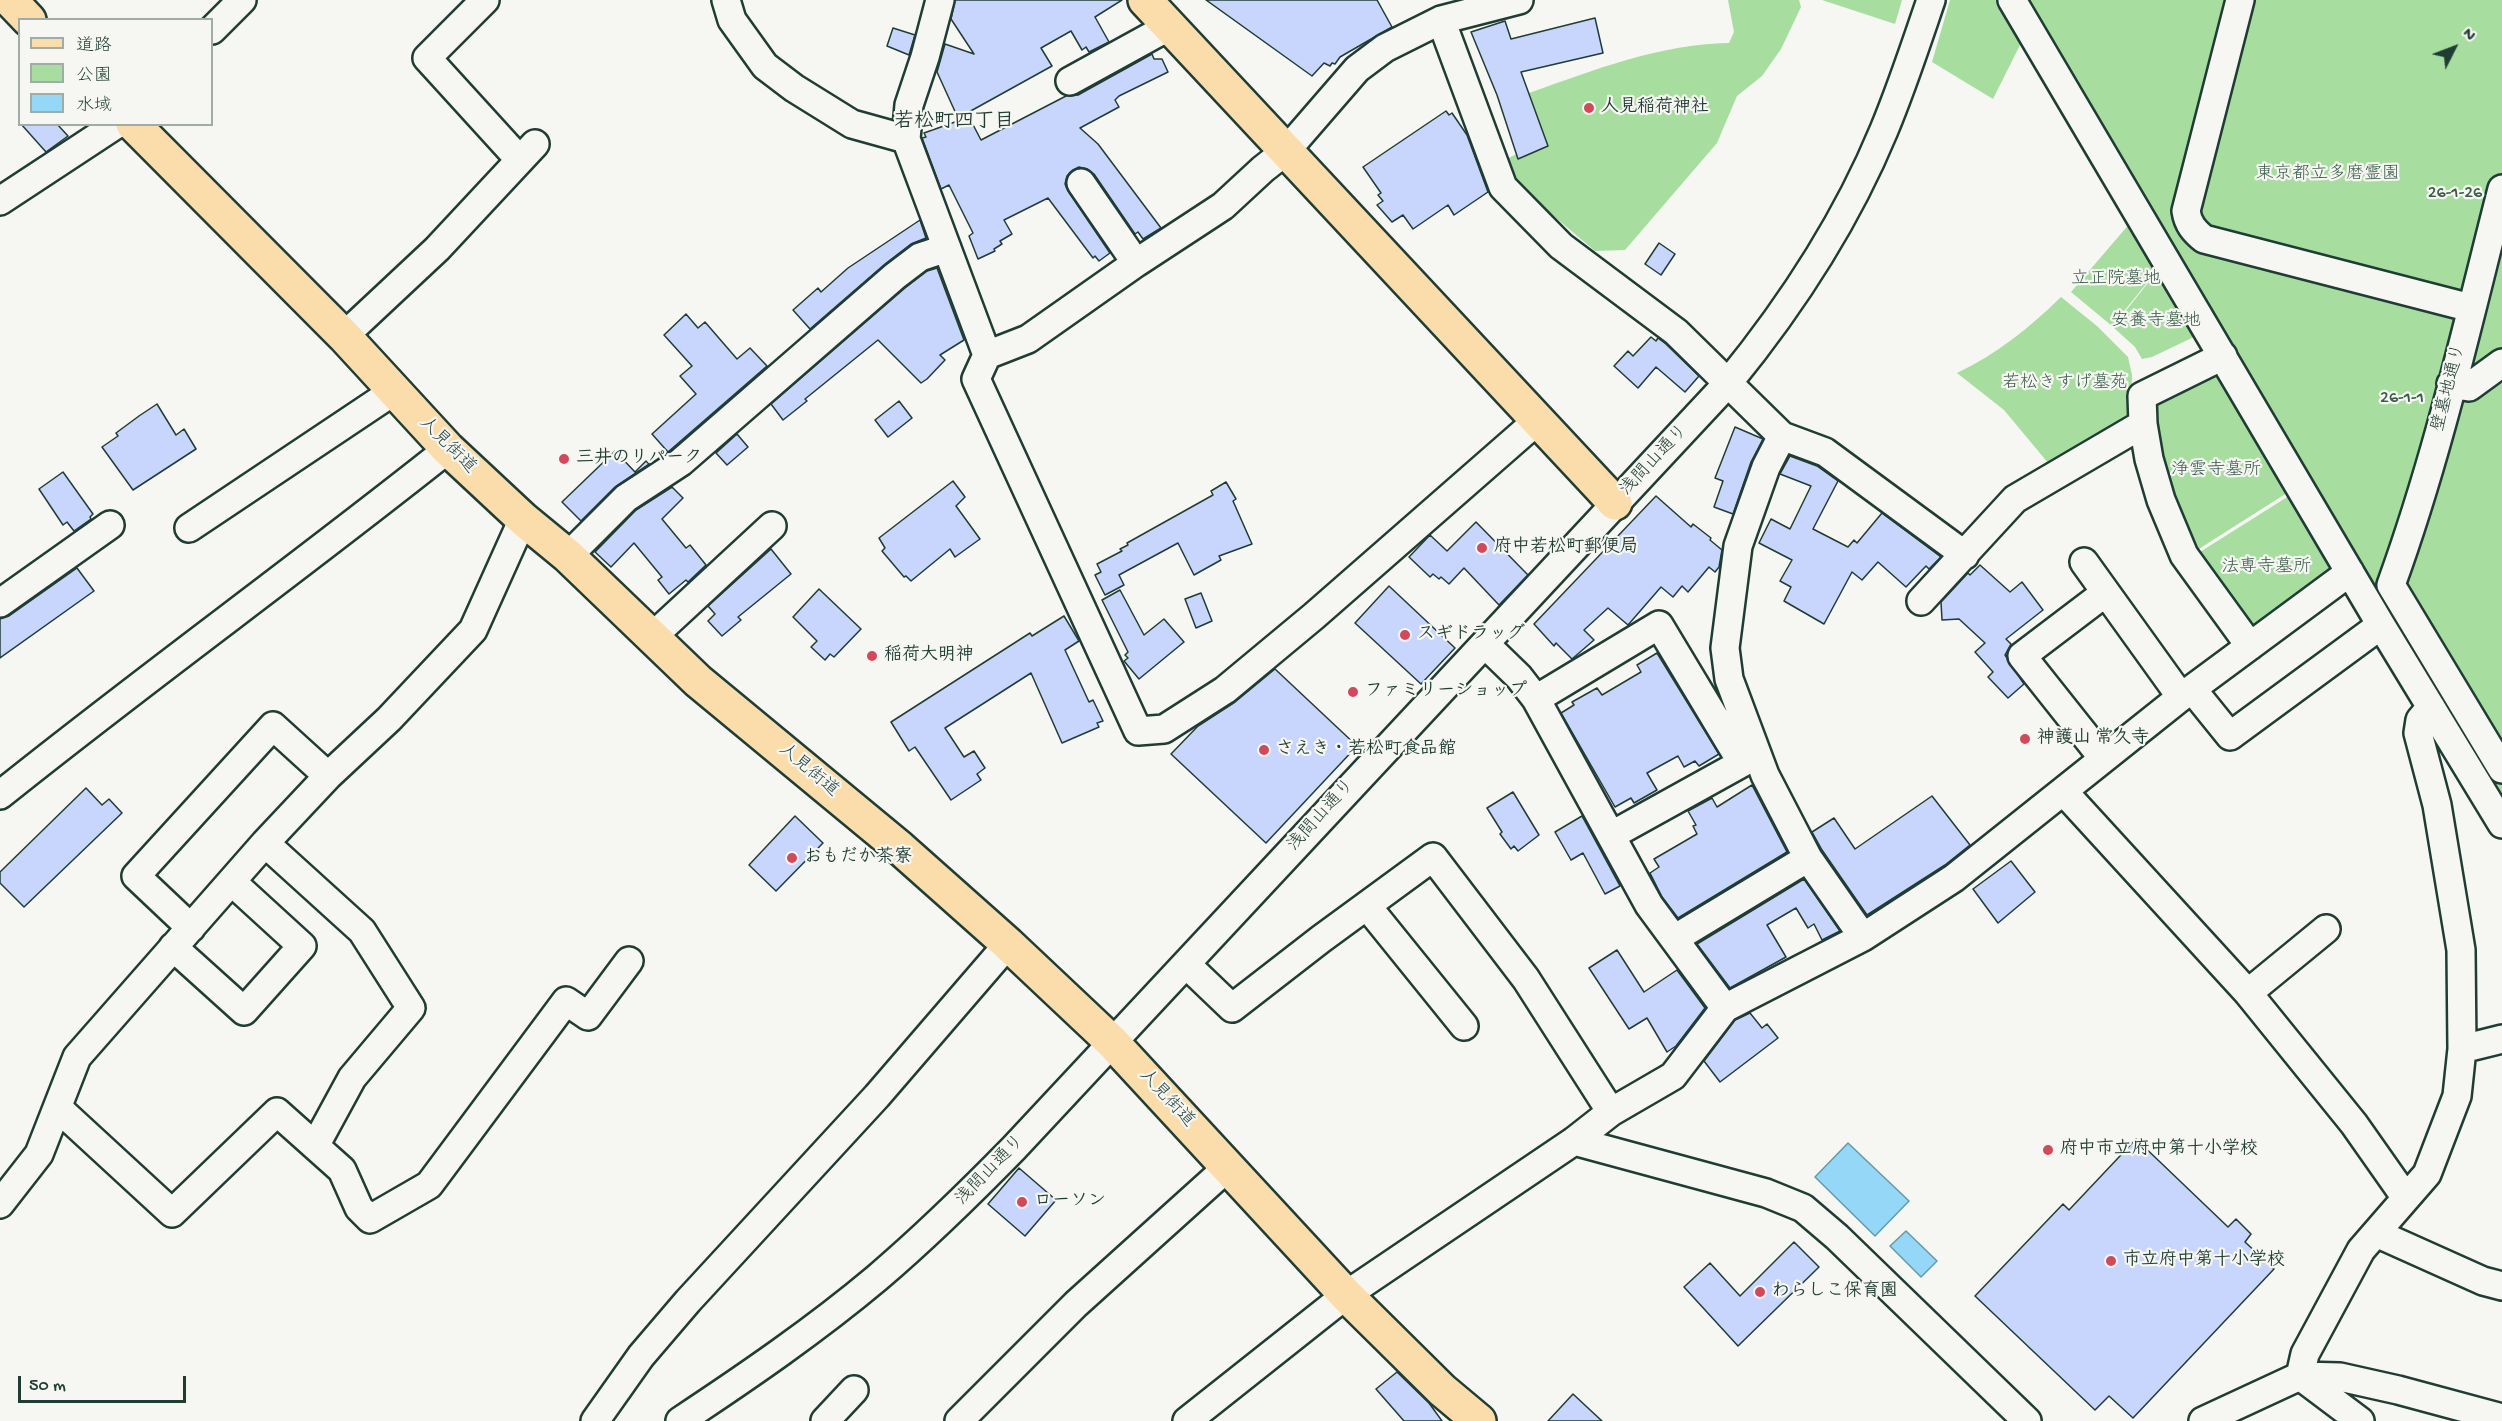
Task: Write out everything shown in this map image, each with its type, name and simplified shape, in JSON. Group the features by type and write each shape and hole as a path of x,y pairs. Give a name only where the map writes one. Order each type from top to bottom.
{"main road":[{"path":"10,0 27,18"},
{"path":"1145,0 1615,503"},
{"name":"人見街道","path":"135,126 344,336 448,449 523,519 568,556 698,681 900,848 1008,944 1112,1042 1346,1294 1442,1390 1479,1421"}],"street":[{"path":"213,29 242,0"},
{"path":"344,336 437,249 527,151 427,58 485,0"},
{"path":"726,0 732,20 765,66 794,88 852,124 906,139"},
{"path":"940,0 926,57 909,105 906,139 987,355"},
{"path":"1519,0 1441,20 1385,48 1357,69 1286,151 1223,206 1136,263 1028,339 987,355 976,379 1138,731 1164,729 1225,690 1314,616 1538,420"},
{"name":"浅間山通り","path":"680,1421 771,1360 877,1278 964,1199 1728,382 1802,282 1856,191 1892,111 1931,0"},
{"path":"2012,0 2381,625 2502,824"},
{"path":"2240,0 2186,211 2188,221 2195,232 2204,239 2471,308"},
{"path":"1441,20 1503,187 1561,246 1676,332 1782,436 1826,452 1965,555"},
{"path":"1070,81 1170,26"},
{"path":"0,201 114,126"},
{"path":"1081,183 1136,263"},
{"name":"壁墓地通り","path":"2498,751 2391,585 2430,469 2502,189"},
{"path":"568,556 626,498 681,462 895,276 920,257 947,248"},
{"path":"2223,356 2142,396 2144,424 2149,459 2155,480 2184,555 2250,646"},
{"path":"2451,384 2469,387 2502,363"},
{"path":"189,528 394,391"},
{"path":"1921,601 2015,499 2144,424"},
{"path":"1782,436 1766,467 1738,546 1725,648 1729,679 1765,775 1808,858 1863,937"},
{"path":"0,795 103,713 325,547 448,449"},
{"path":"0,1204 39,1154 77,1057 265,843 328,776 389,719 473,630 523,519"},
{"path":"0,603 110,525"},
{"path":"652,637 772,526"},
{"path":"2084,562 2105,593 2187,693 2230,736 2381,625"},
{"path":"1187,1421 1346,1294 1574,1141 1611,1112 1673,1076 1725,1008 1863,937 1954,879 2064,792 2103,758 2350,572"},
{"path":"2103,758 2022,656 2105,593"},
{"path":"1536,699 1659,625 1742,763 1612,836"},
{"path":"1485,644 1519,677 1536,699 1649,905 1725,1008"},
{"path":"2300,1376 2305,1354 2355,1260 2427,1173 2457,1096 2462,1049 2461,950 2437,806 2418,733 2420,720 2431,707"},
{"path":"191,928 136,876 273,726 328,776"},
{"path":"2064,792 2248,993 2355,1124 2406,1198"},
{"path":"265,843 362,931 411,1008 352,1078 315,1146"},
{"path":"1186,964 1232,1008 1433,857 1526,979 1611,1112"},
{"path":"1674,939 1808,858"},
{"path":"173,947 244,1011 302,946 232,882"},
{"path":"1367,906 1464,1026"},
{"path":"2248,993 2326,929"},
{"path":"595,1421 641,1356 688,1301 899,1071 1008,944"},
{"path":"58,1108 172,1213 277,1112 342,1170 359,1208 370,1219 429,1185 566,1001 588,1016 629,961"},
{"path":"2462,1049 2502,1039"},
{"path":"1574,1141 1767,1193 1803,1208 1837,1237 2027,1421"},
{"path":"959,1421 1076,1304 1229,1166"},
{"path":"2376,1233 2483,1281 2502,1286"},
{"path":"2300,1376 2360,1421"},
{"path":"2203,1421 2300,1376 2352,1380 2502,1418"},
{"path":"825,1421 854,1390"}],"green space":[{"path":"1728,0 1799,0 1801,7 1781,49 1762,76 1737,96 1717,143 1625,250 1595,251 1542,206 1524,195 1505,160 1539,142 1529,93 1603,67 1653,53 1703,44 1729,43 1734,32"},
{"path":"1822,0 1902,0 1895,24"},
{"path":"1950,0 1998,0 2021,43 1993,99 1932,62"},
{"name":"東京都立多磨霊園","path":"2025,0 2502,0 2502,806"},
{"name":"立正院墓地","path":"2131,222 2159,268 2112,326 2071,292"},
{"name":"安養寺墓地","path":"2159,269 2198,335 2152,357 2142,359 2135,347 2113,327"},
{"name":"若松きすげ墓苑","path":"2061,297 2097,326 2128,357 2132,375 2131,418 2054,470 2004,410 1957,373 2012,340"},
{"name":"浄雲寺墓所","path":"2219,369 2290,491 2191,554 2167,495 2146,403"},
{"name":"法専寺墓所","path":"2292,494 2338,569 2252,640 2192,557"}],"water":[{"path":"1848,1143 1909,1201 1875,1236 1815,1177"},
{"path":"1906,1231 1937,1261 1921,1277 1890,1246"}],"building":[{"path":"955,0 1122,0 1095,17 1109,42 1089,52 1086,47 1082,50 1071,31 1041,48 1052,66 958,118 937,72 945,44 974,54 951,19"},
{"path":"1206,0 1377,0 1392,27 1340,57 1335,64 1332,63 1330,66 1324,63 1312,76"},
{"path":"1595,18 1603,53 1521,72 1548,146 1518,159 1497,95 1471,32 1505,21 1511,39"},
{"path":"893,28 915,35 909,55 887,46"},
{"path":"1152,54 1154,59 1162,59 1168,72 1119,96 1115,100 1119,107 1080,128 1098,144 1161,228 1143,239 1138,232 1135,234 1094,174 1079,167 1067,176 1065,184 1110,253 1099,261 1095,256 1093,258 1048,198 1004,220 1012,234 1000,241 1002,244 994,249 995,251 978,259 969,236 973,233 949,185 941,189 922,138 926,137 924,133 969,117 981,140 1066,96 1078,95"},
{"path":"1446,111 1449,115 1452,113 1467,135 1488,192 1454,215 1448,205 1413,229 1403,215 1392,222 1377,205 1383,201 1378,195 1381,193 1363,167"},
{"path":"23,126 59,126 68,136 46,152"},
{"path":"920,220 926,238 911,244 885,264 810,329 793,310 818,288 821,292 848,268"},
{"path":"1659,243 1675,254 1661,275 1645,264"},
{"path":"937,268 964,340 940,355 945,360 927,379 921,383 878,340 805,399 807,401 783,420 771,404 905,288 927,271"},
{"path":"686,314 698,328 705,322 737,359 750,348 767,366 668,452 652,434 696,394 680,376 692,366 664,335"},
{"path":"1651,337 1656,341 1658,338 1666,344 1699,376 1685,392 1656,367 1638,388 1614,366 1628,351 1633,356"},
{"path":"899,401 912,418 888,437 875,420"},
{"path":"157,404 176,435 184,429 196,449 133,490 102,447 118,436 116,433"},
{"path":"1735,427 1763,439 1751,462 1733,514 1714,507 1723,481 1715,478"},
{"path":"737,434 748,447 727,465 716,453"},
{"path":"615,451 635,472 646,461 649,464 615,487 581,521 562,502"},
{"path":"1790,456 1817,466 1838,481 1813,529 1848,547 1854,540 1857,543 1882,513 1941,557 1929,569 1926,566 1906,587 1878,562 1862,580 1852,572 1824,624 1784,601 1791,587 1780,581 1792,560 1759,543 1771,519 1790,529 1811,486 1780,474"},
{"path":"63,472 93,514 91,519 74,531 67,522 63,525 39,489"},
{"path":"953,481 965,497 956,506 980,539 955,557 950,549 911,581 906,576 904,577 882,551 885,548 879,538"},
{"path":"1226,482 1236,499 1233,501 1252,544 1219,556 1221,560 1194,575 1178,543 1119,575 1124,585 1105,595 1095,575 1101,572 1097,564 1122,551 1120,549 1128,545 1127,543 1213,495 1211,491"},
{"path":"672,487 683,498 662,519 686,548 690,545 706,565 688,582 686,580 669,594 658,580 662,577 634,543 611,567 595,552 636,510"},
{"path":"1656,496 1691,527 1693,524 1711,538 1710,540 1722,550 1719,567 1715,572 1709,567 1688,592 1682,586 1673,597 1661,587 1628,625 1608,608 1584,630 1594,640 1572,659 1556,643 1554,646 1534,624"},
{"name":"府中若松町郵便局","path":"1476,522 1528,575 1499,605 1464,568 1449,584 1433,574 1430,577 1409,557 1430,535 1447,551"},
{"path":"771,549 791,574 738,617 741,620 722,636 708,621 715,614 708,606"},
{"path":"1980,565 2010,592 2022,582 2043,610 2006,639 2011,644 2005,655 2024,684 2008,698 1988,677 1993,672 1975,652 1985,643 1959,619 1942,620 1941,602 1968,573 1970,575"},
{"path":"77,568 94,591 0,658 0,619 9,616"},
{"name":"スギドラッグ","path":"1389,586 1455,648 1421,684 1355,623"},
{"path":"819,589 861,629 834,657 830,654 825,660 811,647 817,641 793,617"},
{"path":"1120,590 1144,635 1164,619 1184,642 1139,679 1124,661 1128,658 1125,655 1128,652 1102,600"},
{"path":"1201,593 1212,621 1196,628 1185,599"},
{"path":"1064,616 1079,641 1065,650 1089,702 1093,700 1103,721 1097,723 1099,727 1062,743 1031,673 945,728 964,757 974,751 985,768 977,774 981,780 951,800 915,747 909,751 891,722 1030,633 1032,636"},
{"path":"1657,653 1719,754 1699,766 1695,761 1684,767 1678,756 1647,773 1657,790 1634,803 1631,798 1615,807 1561,713 1574,705 1572,702 1597,688 1602,695 1641,672 1637,665"},
{"name":"さえき・若松町食品館","path":"1275,669 1357,746 1266,843 1171,754 1198,726 1235,702"},
{"path":"1752,785 1787,852 1678,918 1662,897 1650,873 1659,867 1654,859 1697,834 1693,826 1696,825 1688,811 1712,798 1717,807"},
{"path":"86,788 102,805 109,799 122,813 24,907 0,883 0,872"},
{"path":"1513,792 1539,835 1518,851 1514,846 1511,849 1500,834 1502,832 1487,808"},
{"path":"1932,796 1970,845 1945,865 1867,915 1812,832 1834,818 1855,849"},
{"path":"795,816 823,843 776,891 749,865"},
{"path":"1582,816 1620,886 1605,894 1583,853 1571,860 1555,832"},
{"path":"2011,861 2035,892 1998,923 1973,889"},
{"path":"1804,879 1840,931 1822,940 1814,924 1808,928 1796,908 1767,925 1786,957 1730,988 1697,944"},
{"path":"1617,950 1644,992 1677,970 1705,1008 1676,1046 1667,1052 1647,1018 1629,1029 1589,968"},
{"path":"1750,1013 1762,1028 1767,1024 1778,1038 1720,1082 1704,1061 1735,1020"},
{"path":"2136,1139 2228,1227 2236,1219 2251,1234 2245,1242 2274,1269 2133,1418 2109,1396 2095,1410 1975,1296 2063,1204 2069,1210"},
{"name":"ローソン","path":"1019,1168 1056,1200 1025,1236 988,1204"},
{"name":"わらしこ保育園","path":"1794,1242 1819,1267 1738,1346 1684,1287 1710,1263 1740,1296"},
{"path":"1397,1372 1429,1403 1442,1421 1404,1421 1376,1389"},
{"path":"1573,1394 1602,1421 1548,1421"}],"place":[{"name":"人見稲荷神社","path":"1589,108"},
{"name":"三井のリパーク","path":"564,459"},
{"name":"府中若松町郵便局","path":"1482,548"},
{"name":"スギドラッグ","path":"1405,635"},
{"name":"稲荷大明神","path":"872,656"},
{"name":"ファミリーショップ","path":"1353,692"},
{"name":"神護山 常久寺","path":"2025,739"},
{"name":"さえき・若松町食品館","path":"1264,750"},
{"name":"おもだか茶寮","path":"792,858"},
{"name":"府中市立府中第十小学校","path":"2048,1150"},
{"name":"ローソン","path":"1022,1202"},
{"name":"市立府中第十小学校","path":"2111,1261"},
{"name":"わらしこ保育園","path":"1760,1292"}],"district":[{"name":"若松町四丁目","path":"954,123"}],"park label":[{"name":"26-1-26","path":"2455,194"},
{"name":"26-1-1","path":"2402,399"}]}
